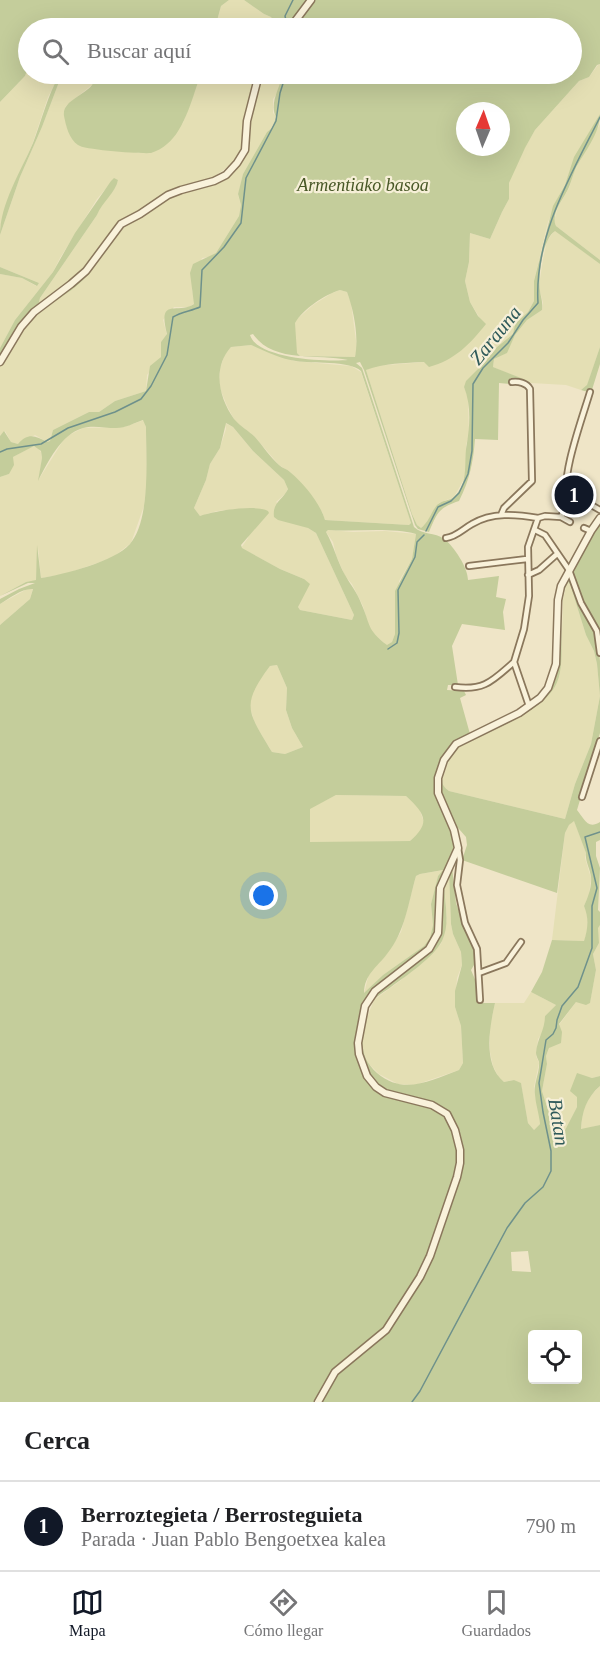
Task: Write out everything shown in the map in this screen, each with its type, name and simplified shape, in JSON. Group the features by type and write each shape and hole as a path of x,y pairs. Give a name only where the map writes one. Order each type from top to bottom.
{"street":[{"path":"298,18 311,0"},
{"path":"0,362 21,327 34,312 86,271 121,224 168,195 214,182 226,175 245,150 250,104 256,84"},
{"path":"501,515 504,508 532,480 530,389 528,385 513,382"},
{"path":"569,498 566,495 566,474 590,393"},
{"path":"569,498 579,498 600,510"},
{"path":"561,517 569,498"},
{"path":"446,538 452,537 487,517 501,515 561,517 570,522"},
{"path":"455,687 469,689 488,684 514,662 524,629 529,596 528,548 538,518"},
{"path":"480,1000 477,949 465,923 460,904 457,878 460,860 456,835 438,793 438,778 453,747 464,739 508,719 544,693 554,672 558,600 561,586 587,529 600,518"},
{"path":"535,530 545,534 569,570 581,603 597,631 600,653"},
{"path":"528,574 539,570 557,554"},
{"path":"469,566 527,559"},
{"path":"514,662 529,706"},
{"path":"582,797 600,741"},
{"path":"318,1402 335,1372 386,1330 420,1277 430,1256 457,1177 460,1150 450,1118 438,1108 392,1095 376,1087 364,1070 358,1043 363,1012 371,995 425,953 436,939 439,928 440,888 458,848"},
{"path":"478,973 506,963 521,942"}],"shaded area":[{"path":"229,0 244,0 272,18 218,18 221,6"},
{"path":"600,64 600,114 575,157 548,222 534,281 534,301 528,312 515,324 513,334 497,347 464,387 468,397 469,435 463,481 454,497 439,503 421,528 412,514 366,370 374,366 425,362 481,320 470,302 465,281 469,262 470,233 490,239 509,199 509,183 514,167 535,130 576,84 582,84 582,80 589,77"},
{"path":"18,83 55,84 48,97 32,145 12,189 0,228 0,102"},
{"path":"58,84 93,84 66,106 64,112 67,128 122,150 139,153 183,123 197,84 255,84 243,148 234,162 211,179 121,222 80,276 38,306 40,298 97,215 101,204 115,188 118,180 114,179 97,199 53,272 15,320 0,348 0,274 22,278 36,286 39,283 0,267 0,235 20,177"},
{"path":"259,84 280,84 273,99 273,113 276,116 272,128 267,132 243,174 238,195 241,205 239,216 216,253 202,258 192,290 195,303 189,307 174,307 163,320 167,335 161,342 161,357 147,375 146,391 115,401 99,412 89,412 53,430 50,441 47,442 35,435 18,444 11,442 5,431 0,436 0,367 23,329 35,316 83,280 126,225 145,215 168,198 238,167 248,145 252,110"},
{"path":"600,124 600,260 556,226 554,221 574,172"},
{"path":"555,230 600,264 600,347 587,386 581,390 566,385 531,383 493,367 494,359 506,353 515,335 527,320 542,310 540,279 543,259 547,241"},
{"path":"340,290 347,292 351,303 357,348 355,357 300,356 296,352 294,323 313,305"},
{"path":"251,345 294,361 351,366 361,372 411,523 409,525 325,520 322,512 302,485 290,472 279,465 255,437 235,421 219,386 220,368 225,354 231,347"},
{"path":"144,420 147,482 144,506 131,543 112,558 65,574 41,578 38,547 36,581 26,582 0,596 0,477 9,474 13,457 33,446 37,447 42,458 39,479 64,439 71,434 83,428 124,427"},
{"path":"225,423 233,427 253,451 284,480 288,488 276,502 316,533 354,615 352,620 300,610 298,607 304,579 241,548 248,538 254,508 217,511 200,516 194,508 210,464 220,448 226,429"},
{"path":"328,530 416,534 412,559 399,581 395,634 392,642 387,646 370,630 363,606 352,584 345,576 333,542 326,532"},
{"path":"567,582 570,584 586,635 594,651 600,696 591,744 575,784 565,819 449,791 443,786 442,781 450,757 457,747 540,703 561,666 563,599"},
{"path":"33,588 30,599 0,625 0,604"},
{"path":"277,665 287,688 286,710 292,728 303,747 285,754 272,752 255,724 249,704 254,687 270,666"},
{"path":"336,795 406,796 419,808 424,822 421,831 410,841 310,843 310,808"},
{"path":"574,820 586,853 585,858 591,878 589,895 584,906 587,912 588,929 584,941 552,940 565,833"},
{"path":"444,870 438,876 431,904 433,925 430,938 424,946 383,975 364,994 369,973 386,955 401,932 416,876"},
{"path":"449,872 451,924 461,952 462,965 457,978 455,1007 461,1026 463,1063 459,1070 415,1085 398,1084 379,1074 369,1064 362,1041 366,1020 374,1000 400,981 441,944 447,919 444,882"},
{"path":"600,925 600,1076 592,1078 577,1074 577,1107 561,1139 557,1140 554,1139 550,1128 549,1113 542,1091 547,1064 546,1056 559,1025 576,1002 590,1002 596,970 593,954 599,943 597,928"},
{"path":"531,992 556,1005 545,1016 545,1029 538,1039 536,1056 539,1063 534,1087 540,1124 534,1130 528,1123 521,1084 514,1080 504,1082 499,1078 490,1052 490,1027 495,1003 524,1003"},
{"path":"600,1086 600,1125 581,1130 582,1112 590,1096"}],"green space":[{"path":"0,0 229,0 221,6 218,18 18,18 18,83 0,102"},
{"path":"244,0 600,0 600,64 589,77 582,80 582,18 272,18"},
{"path":"54,84 58,84 20,177 0,235 3,211 33,143"},
{"path":"92,84 198,84 179,130 164,147 151,153 82,147 72,139 64,116 65,110 68,104"},
{"path":"254,84 247,113 245,145 235,164 210,181 169,194 122,223 83,276 24,321 0,361 0,348 15,320 53,272 75,233 111,181 114,178 118,180 115,189 40,298 38,306 60,293 80,276 121,222 171,191 206,182 227,169 243,148 246,110"},
{"name":"Armentiako basoa","path":"280,84 576,84 535,130 509,183 509,199 490,239 470,233 469,262 465,281 470,302 486,324 461,350 438,364 429,367 424,362 402,363 366,370 412,514 421,528 437,505 454,497 462,485 469,421 468,400 464,387 466,381 497,347 513,334 515,324 528,312 534,301 534,281 553,206 565,185 574,157 600,114 597,129 556,211 555,221 556,226 600,260 600,264 555,231 547,242 540,268 542,310 527,320 515,335 507,353 494,359 493,367 526,380 525,382 510,378 510,384 499,383 498,440 475,439 470,471 459,501 439,512 429,532 418,529 415,525 364,370 360,362 356,363 362,368 414,527 421,531 440,537 448,542 463,564 468,580 499,576 496,597 506,599 503,612 505,630 462,624 452,646 458,685 448,685 447,690 464,691 466,695 460,698 470,734 450,745 438,771 435,787 455,843 452,860 438,884 437,931 427,948 384,980 367,997 359,1018 355,1043 361,1055 363,1022 375,992 432,950 439,933 444,882 447,919 442,941 426,960 373,1001 366,1018 363,1047 367,1061 373,1069 387,1080 397,1084 418,1084 428,1081 459,1070 463,1063 461,1026 455,1007 455,991 462,965 461,952 451,924 449,872 452,867 456,903 475,950 474,965 471,970 477,984 477,1003 495,1003 489,1044 493,1065 504,1082 514,1080 521,1083 528,1123 534,1130 540,1124 535,1099 539,1066 536,1054 545,1016 556,1005 531,992 542,972 552,940 584,941 587,915 584,906 591,881 586,853 574,821 565,833 557,893 462,860 467,845 466,837 452,821 440,794 441,774 449,755 459,746 449,758 442,776 443,785 449,791 565,819 575,784 591,744 600,696 600,733 577,810 589,824 600,822 600,840 596,842 596,856 600,868 598,910 600,925 598,928 599,943 593,954 596,970 590,1003 586,1005 576,1002 559,1024 562,1032 561,1043 549,1048 542,1091 549,1113 553,1139 557,1140 561,1138 577,1107 577,1097 570,1091 577,1073 592,1078 600,1076 600,1086 591,1095 586,1106 581,1129 600,1125 600,1402 320,1402 339,1370 381,1338 426,1269 462,1155 459,1128 449,1113 435,1108 444,1114 452,1127 458,1153 456,1171 425,1263 386,1327 332,1372 316,1402 0,1402 0,625 30,599 33,589 20,592 0,604 0,599 35,583 28,583 0,596 26,582 36,580 37,545 41,578 63,574 101,562 130,544 137,533 144,504 146,427 143,420 120,428 91,427 75,431 56,450 38,481 42,458 41,451 34,446 13,457 14,465 9,474 0,477 0,436 4,431 11,442 18,444 32,436 47,442 50,441 53,430 89,412 99,412 115,401 146,391 150,366 161,357 161,342 167,334 165,315 171,309 194,304 190,273 193,264 216,253 239,216 241,205 238,194 243,174 267,132 272,128 276,117 274,107","holes":["340,290 347,292 355,324 355,357 303,356 348,360 310,359 279,354 255,343 250,335 253,334 272,350 300,356 297,353 295,323 314,303 327,295","251,345 290,360 348,365 361,371 411,523 409,525 325,520 306,488 290,472 280,466 229,411 221,393 220,373 221,364 231,347","226,423 233,427 253,451 284,480 288,489 276,504 274,517 308,528 316,533 354,615 352,620 300,610 298,607 310,584 242,548 241,545 269,513 268,511 245,508 200,516 194,508 210,464 220,448","328,530 385,530 416,534 412,559 395,591 395,634 392,642 387,645 375,635 370,626 359,599 342,570 326,532","277,665 287,688 286,710 292,728 303,747 285,754 272,752 257,727 251,709 254,691 270,666","336,795 406,796 421,813 423,823 410,841 310,842 310,809","443,870 438,876 431,904 433,925 430,938 424,946 383,975 364,993 366,981 398,936 416,876","528,1251 531,1272 512,1271 511,1252"]},
{"path":"252,110 248,145 238,167 219,182 177,194 126,225 83,280 29,322 0,367 23,327 39,312 81,280 124,225 169,196 209,184 239,164"},
{"path":"0,267 39,283 37,286 22,278 0,274"},
{"path":"600,347 600,364 591,393 581,390 587,385"},
{"path":"600,521 600,630 595,626 582,602 572,569"},
{"path":"569,575 580,605 597,636 600,696 594,651 586,635 568,582 562,608 561,668 552,691 529,711 475,738 510,720 552,685 560,600"}],"waterway":[{"path":"285,18 293,0"},
{"path":"0,452 41,444 68,428 115,412 141,399 151,386 167,355 173,317 200,307 202,270 224,247 241,223 246,178 276,121 283,84"},
{"name":"Zarauna","path":"426,531 438,507 451,501 459,493 468,474 472,451 473,384 483,368 508,343 538,303 538,278 548,230 567,184 600,117"},
{"name":"Zarauna","path":"388,649 397,643 399,633 398,590 415,557 417,542 424,535"},
{"name":"Batan","path":"412,1402 507,1228 525,1203 543,1187 551,1171 551,1151 539,1083 546,1040 556,1028 562,1006 578,987 592,948 592,906 597,888 585,837 600,832"}],"place":[{"name":"Berroztegieta / Berrosteguieta","path":"574,495"}]}
